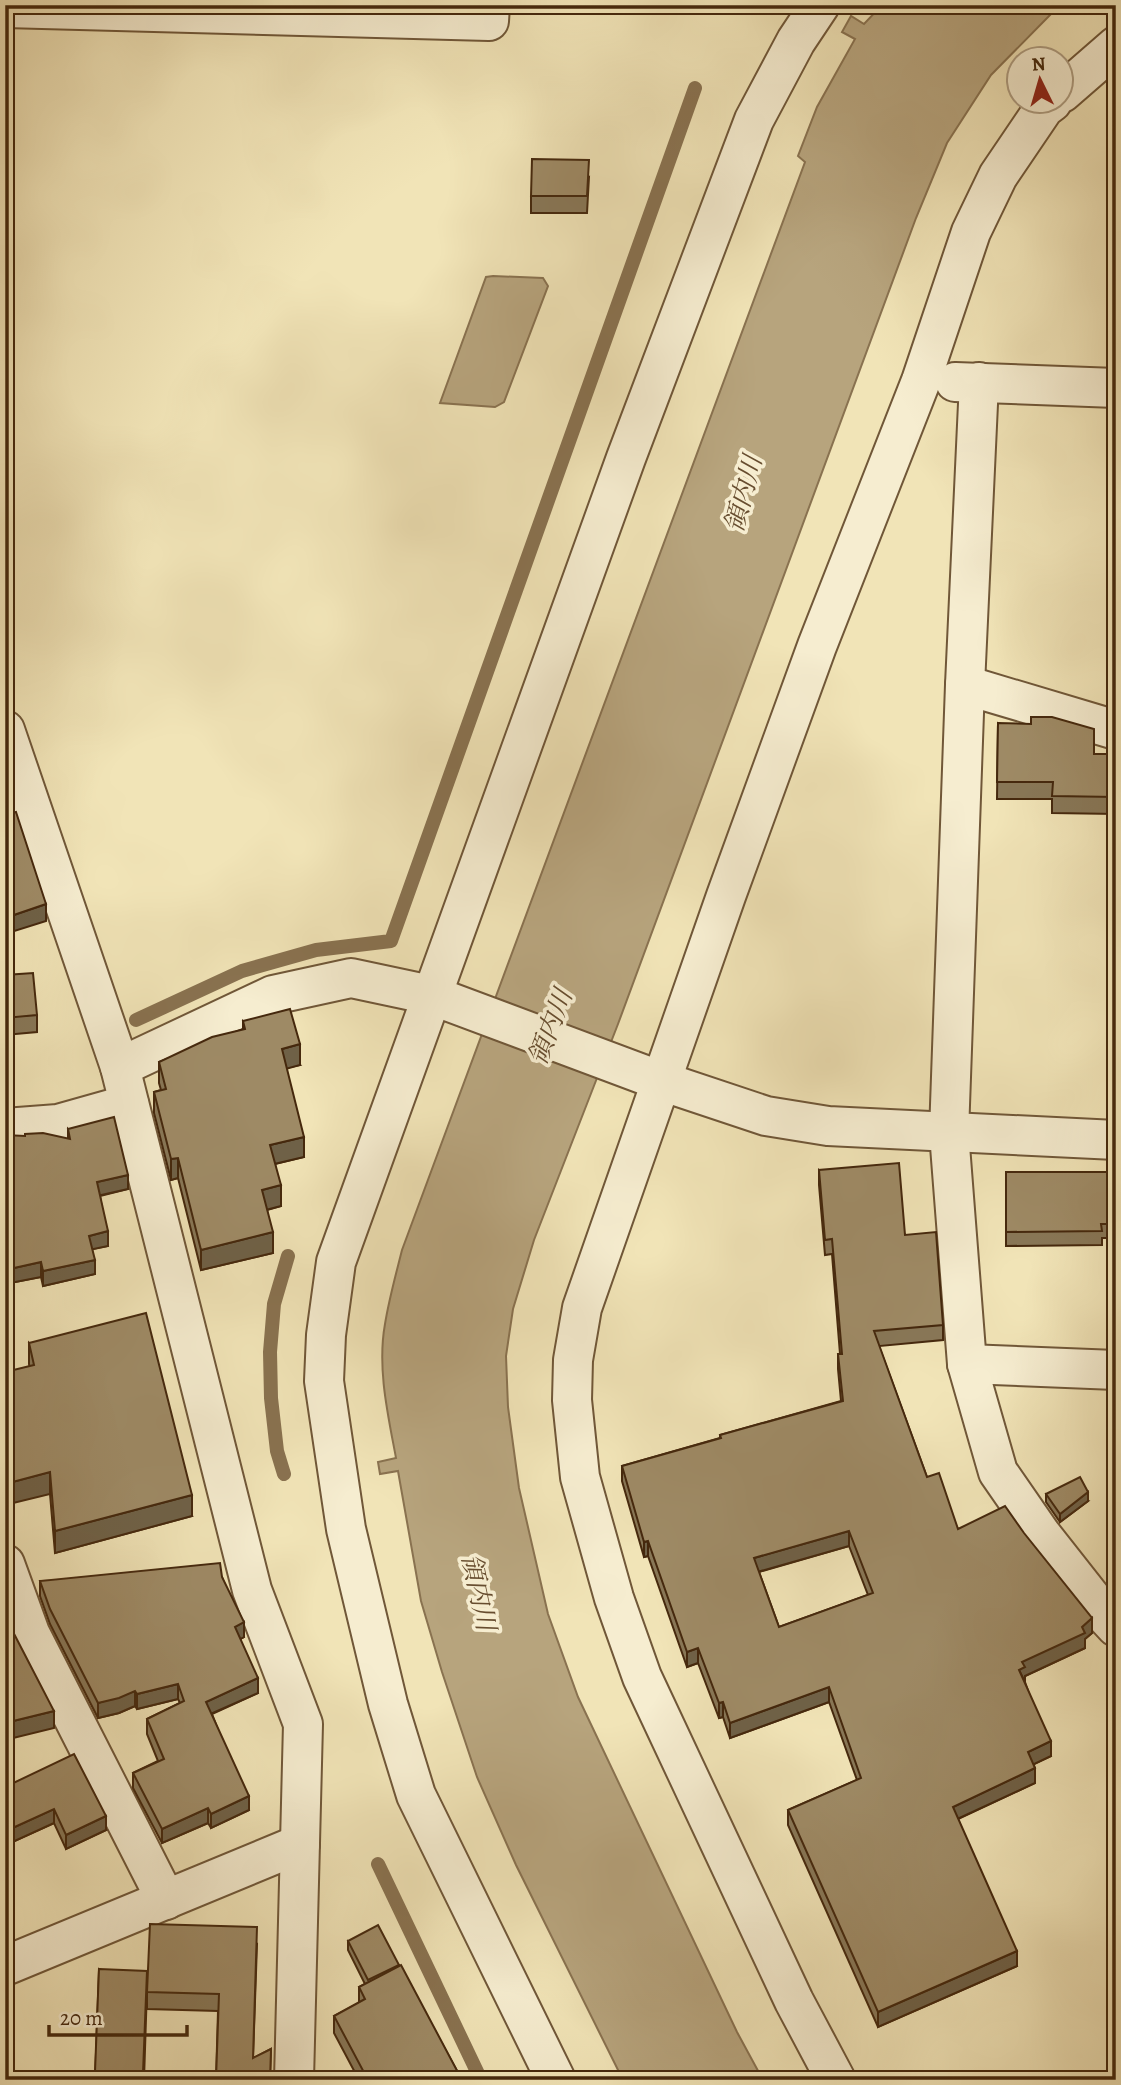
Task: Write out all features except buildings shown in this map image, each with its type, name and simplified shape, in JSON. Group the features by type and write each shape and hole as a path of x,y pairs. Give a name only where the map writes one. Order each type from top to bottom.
{"street":[{"path":"5,8 489,21 490,5"},
{"path":"556,2080 416,1795 388,1704 346,1529 324,1381 326,1335 336,1262 438,998 621,471 754,120 796,41 820,5"},
{"path":"1076,81 1116,46"},
{"path":"836,2080 794,2001 642,1677 614,1598 580,1477 572,1400 573,1360 582,1307 657,1079 817,646 921,382 971,232 998,176 1039,116"},
{"path":"921,382 1116,388"},
{"path":"979,382 949,1133 967,1364 998,1472 1041,1534 1116,1627"},
{"path":"965,685 1116,730"},
{"path":"5,730 120,1067 251,1590 303,1724 294,2080"},
{"path":"120,1067 273,995 351,978 438,998 766,1116 828,1126 1116,1140"},
{"path":"5,1128 58,1125 129,1104"},
{"path":"967,1364 1116,1370"},
{"path":"5,1564 30,1633 166,1900"},
{"path":"5,1966 300,1844"}],"water":[{"name":"領内川","path":"882,5 1063,5 1020,46 1006,46 1006,60 991,75 947,143 916,218 618,1024 534,1240 513,1309 506,1356 508,1407 519,1488 548,1614 578,1697 737,2032 763,2080 623,2080 516,1865 477,1777 442,1672 421,1601 398,1471 380,1474 378,1462 396,1458 384,1391 383,1341 388,1305 402,1250 805,162 798,156 817,107 855,39 842,32 851,16 864,24"},
{"path":"486,277 543,278 548,286 504,402 495,407 440,403"}],"waterway":[{"path":"136,1020 242,971 316,950 391,941 695,88"},
{"path":"284,1474 277,1451 271,1398 270,1352 274,1304 288,1256"},
{"path":"378,1864 481,2080"}]}
